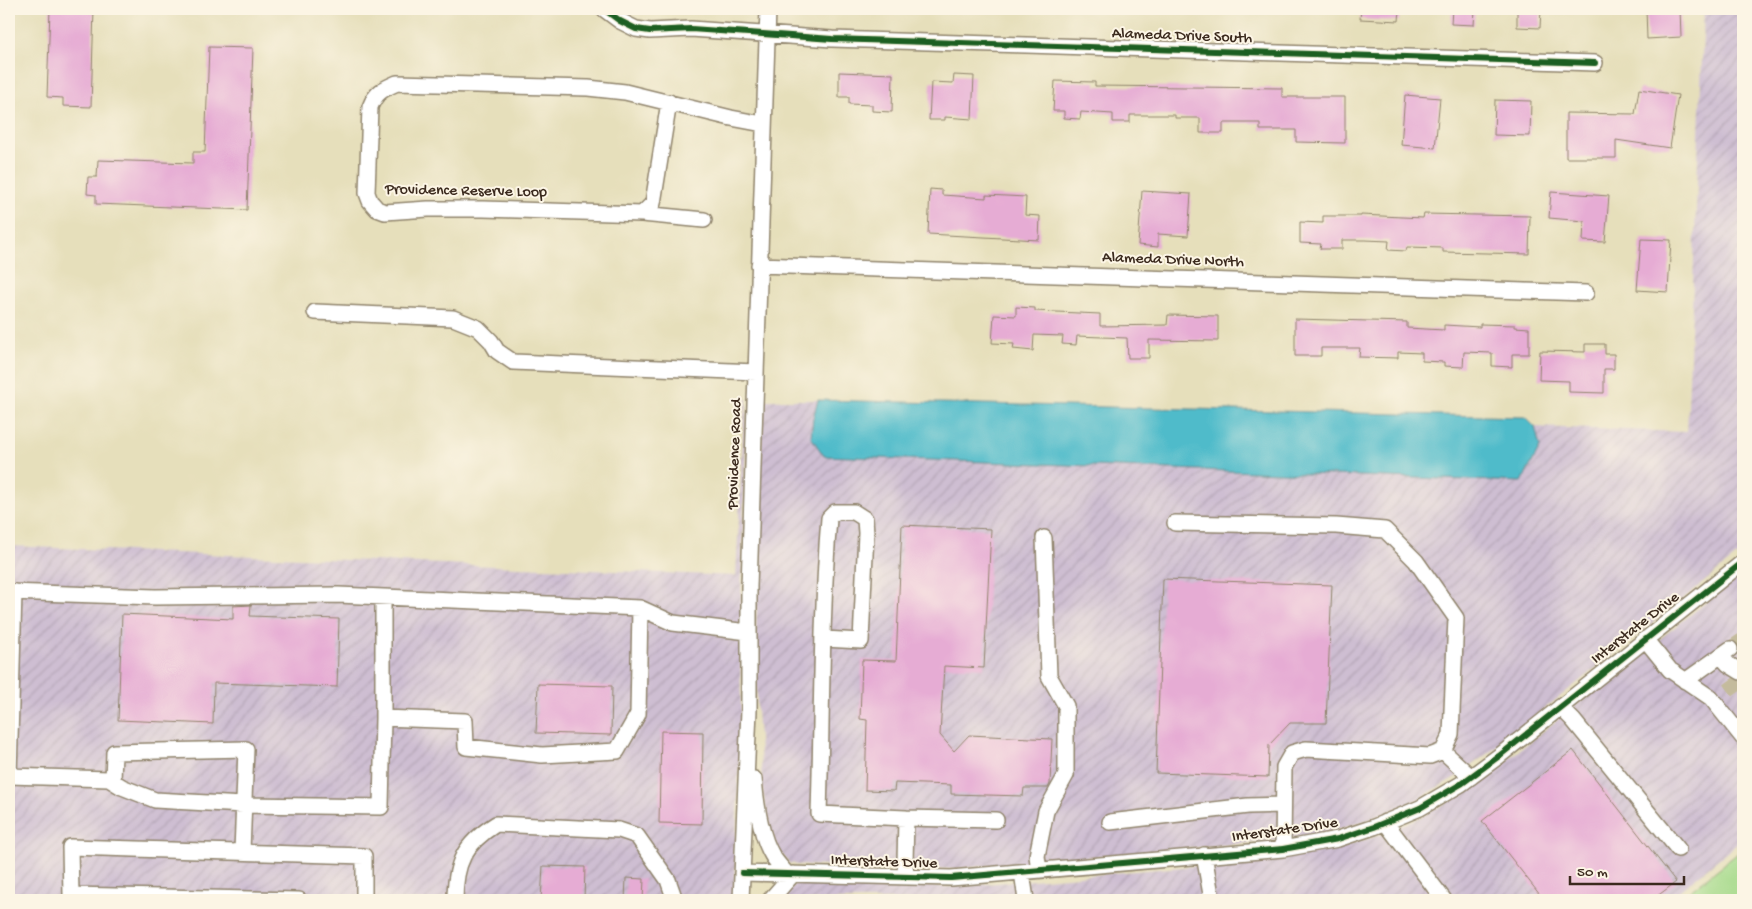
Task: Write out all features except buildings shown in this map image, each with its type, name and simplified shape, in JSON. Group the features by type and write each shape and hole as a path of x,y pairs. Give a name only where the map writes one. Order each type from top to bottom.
{"street":[{"name":"Alameda Drive South","path":"604,9 620,21 636,29 650,31 691,30 832,40 1595,63"},
{"name":"Providence Road","path":"741,900 749,710 748,632 768,9"},
{"name":"Providence Reserve Loop","path":"642,214 483,209 428,209 385,212 377,209 367,193 370,107 374,96 397,83 588,88 625,92 669,102"},
{"path":"642,214 653,203 669,102 763,124"},
{"path":"642,214 704,220"},
{"name":"Alameda Drive North","path":"759,265 1586,293"},
{"path":"315,312 453,318 478,328 491,341 497,351 514,362 756,372"},
{"path":"824,639 861,641 866,533 865,520 854,512 835,512 829,518 824,639 819,814 996,820"},
{"path":"1175,523 1336,526 1385,530 1416,561 1456,618 1452,734 1443,751 1430,756 1306,749 1292,753 1284,767 1283,849"},
{"path":"1039,870 1037,856 1046,812 1066,775 1066,706 1048,676 1044,538"},
{"name":"Interstate Drive","path":"742,873 951,878 1283,849 1338,839 1420,808 1471,777 1743,562"},
{"path":"9,784 11,592 155,597 338,595 640,608 673,623 748,632"},
{"path":"9,776 109,779 122,787 155,800 244,805 381,807 383,597"},
{"path":"382,718 465,721 466,747 542,755 617,751 638,714 640,608"},
{"path":"1645,639 1670,670 1711,698 1743,738"},
{"path":"1685,681 1730,664"},
{"path":"1560,707 1573,720 1678,849"},
{"path":"749,710 755,796 762,830 772,855 790,874 770,900"},
{"path":"113,781 114,752 246,749 242,851"},
{"path":"1443,751 1471,777"},
{"path":"1110,822 1248,806 1283,805"},
{"path":"906,818 906,877"},
{"path":"1385,822 1444,900"},
{"path":"455,900 455,880 462,856 479,835 496,824 619,830 637,836 668,880 675,900"},
{"path":"299,900 71,898 70,847 364,856 364,900"},
{"path":"1204,856 1212,900"},
{"path":"1022,872 1026,900"}],"shaded area":[{"path":"1704,9 1743,9 1743,551 1494,749 1457,776 1417,800 1371,819 1336,830 1282,840 951,869 796,865 793,862 790,864 778,850 770,827 763,794 757,710 756,632 763,400 818,400 813,418 825,456 1522,482 1540,447 1535,427 1687,432"},
{"path":"745,399 747,399 740,632 741,710 734,900 9,900 9,546 736,576"},
{"path":"1743,573 1743,839 1668,900 781,900 796,883 952,887 1284,858 1340,847 1377,836 1423,816 1465,792"}],"green space":[{"path":"1743,849 1743,900 1679,900"}],"water":[{"path":"818,400 1525,417 1535,427 1540,447 1522,482 824,456 811,437 813,418"}],"tunnel":[{"path":"1730,649 1743,640"},
{"path":"1730,680 1743,698"}],"cycle path":[{"path":"604,9 620,21 636,29 650,31 691,29 832,39 1595,63"},
{"path":"742,873 951,878 1283,849 1338,839 1374,827 1420,808 1461,784 1499,756 1743,562"}]}
